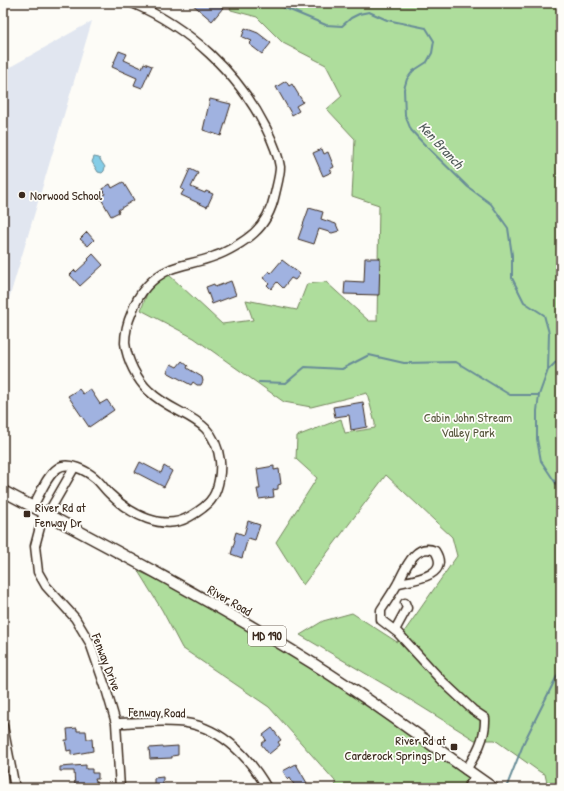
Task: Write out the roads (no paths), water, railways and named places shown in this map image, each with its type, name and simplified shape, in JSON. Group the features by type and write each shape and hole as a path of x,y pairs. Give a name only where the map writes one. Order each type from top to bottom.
{"main road":[{"name":"River Road","path":"3,490 297,653 364,697 492,787"}],"street":[{"path":"33,506 49,478 58,468 66,466 84,470 95,478 112,496 132,512 146,518 166,522 184,520 202,509 213,496 221,471 218,449 208,430 194,419 157,398 147,390 127,355 125,341 128,322 134,304 141,293 156,278 170,270 215,256 231,248 254,233 268,213 273,202 278,182 280,167 275,147 257,110 238,83 213,56 191,38 163,18 132,3"},
{"path":"44,512 51,508 74,468"},
{"name":"Fenway Drive","path":"44,512 35,546 38,572 46,586 74,618 90,643 116,723 120,788"},
{"path":"398,583 422,578 435,572 439,561 436,551 423,549 415,555 402,573 398,583 381,610 380,615 381,620 395,630 441,680 473,710 485,718 485,728 479,748 466,770"},
{"path":"395,630 406,608 405,603"},
{"name":"Fenway Road","path":"116,723 178,722 196,725 222,736 246,757 267,788"},
{"path":"3,726 15,788"},
{"path":"467,788 476,777"}],"water":[{"path":"94,157 99,158 105,167 102,173 98,172 92,162"}],"waterway":[{"name":"Ken Branch","path":"273,3 326,25 342,26 351,18 359,14 369,12 387,20 426,28 434,41 432,53 427,62 413,71 407,79 404,89 405,115 411,130 468,187 491,204 508,228 512,255 512,278 524,302 544,315 549,333 548,370"},
{"path":"259,382 286,383 305,367 342,369 369,355 404,363 456,362 510,395 539,395"},
{"path":"561,357 548,370 539,395 537,411 537,439 541,461 561,491"},
{"path":"506,788 525,740 561,668"}],"place":[{"name":"Norwood School","path":"22,195"},
{"name":"River Rd at Fenway Dr","path":"27,514"},
{"name":"River Rd at Carderock Springs Dr","path":"454,747"}],"park label":[{"name":"Cabin John Stream Valley Park","path":"468,424"}]}
